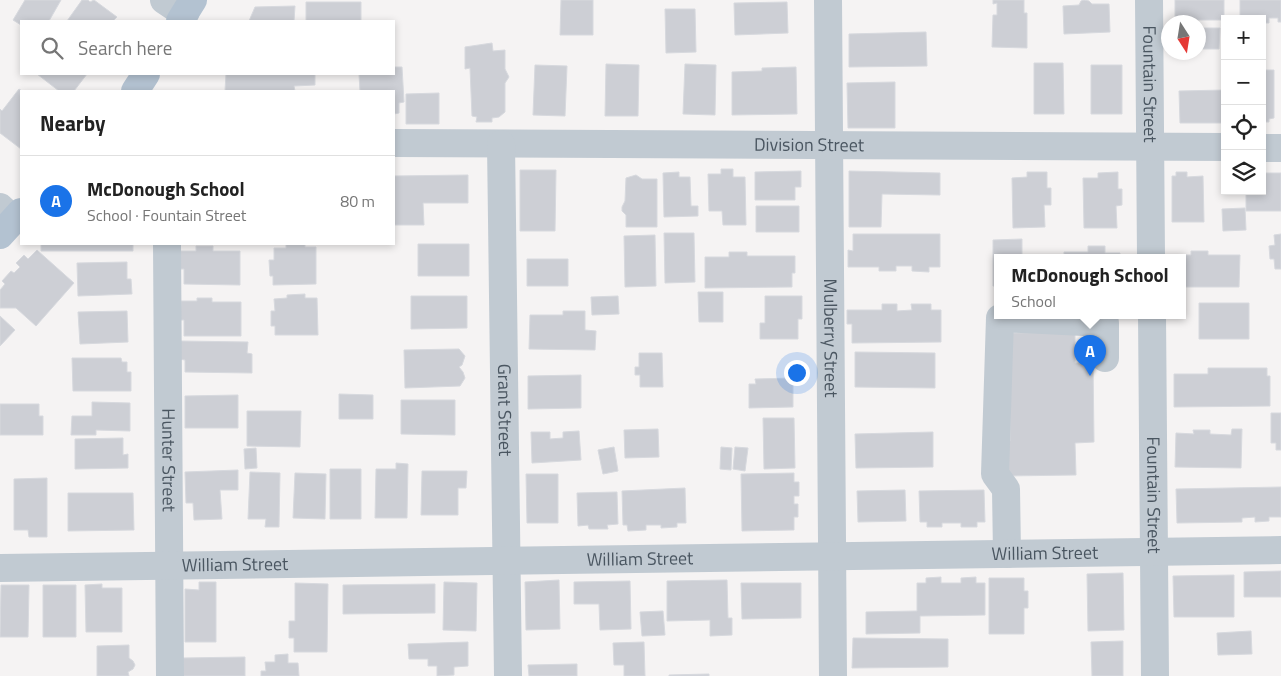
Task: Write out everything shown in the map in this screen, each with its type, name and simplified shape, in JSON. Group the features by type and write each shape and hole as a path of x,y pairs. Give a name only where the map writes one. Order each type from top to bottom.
{"main road":[{"path":"136,90 145,75"}],"street":[{"name":"Mulberry Street","path":"828,0 833,676"},
{"name":"Fountain Street","path":"1149,0 1151,254"},
{"name":"Division Street","path":"395,142 1221,147"},
{"name":"Grant Street","path":"501,144 508,676"},
{"path":"1266,148 1281,148"},
{"name":"Hunter Street","path":"167,245 170,676"},
{"path":"1000,319 995,474 1006,489 1007,554"},
{"path":"1021,319 1104,323 1104,358"},
{"name":"Fountain Street","path":"1152,319 1154,676"},
{"name":"William Street","path":"0,568 1281,550"}],"building":[{"path":"25,0 61,0 50,20 20,20 20,24 13,20"},
{"path":"82,0 90,2 94,0 117,17 114,20 68,20"},
{"path":"561,0 593,0 593,35 560,35"},
{"path":"993,0 1024,0 1024,13 1027,13 1027,48 992,47 993,15 997,15 997,3 993,4"},
{"path":"1084,0 1092,4 1109,4 1110,32 1064,34 1063,6 1079,5"},
{"path":"1175,0 1224,0 1224,15 1221,15 1221,20 1206,20 1206,15 1175,15"},
{"path":"1240,0 1281,0 1281,22 1278,22 1278,18 1269,18 1269,23 1266,23 1266,15 1240,15"},
{"path":"306,2 361,2 361,20 306,20"},
{"path":"787,2 788,33 735,35 734,3"},
{"path":"295,6 294,20 249,20 255,7"},
{"path":"665,9 695,9 696,52 666,53"},
{"path":"1206,28 1220,28 1219,49 1206,49"},
{"path":"926,32 927,66 849,67 849,34"},
{"path":"492,43 493,51 505,50 505,69 509,77 505,83 505,112 499,117 492,118 492,122 476,122 477,117 472,116 470,68 465,69 465,47"},
{"path":"1034,63 1063,63 1064,114 1034,114"},
{"path":"606,64 639,65 638,116 605,116"},
{"path":"685,64 716,65 715,115 683,114"},
{"path":"535,65 567,66 565,116 533,115"},
{"path":"1091,65 1122,65 1122,114 1091,114"},
{"path":"395,67 402,67 404,102 399,103 399,113 395,114 395,90 360,90 359,75 395,75"},
{"path":"796,67 797,114 732,115 732,72 762,71 762,68"},
{"path":"1266,70 1274,70 1274,118 1269,119 1269,122 1266,122"},
{"path":"38,75 86,75 75,90 58,90"},
{"path":"226,75 315,75 315,85 294,86 295,90 225,90"},
{"path":"895,82 895,128 848,128 847,83"},
{"path":"19,89 20,90 20,148 0,133 0,109 2,111"},
{"path":"1221,90 1221,123 1180,123 1179,91"},
{"path":"439,93 439,124 406,124 406,94"},
{"path":"721,169 733,169 733,177 745,177 746,225 723,225 722,211 709,211 708,174 721,174"},
{"path":"520,170 556,170 555,231 520,231"},
{"path":"801,171 801,187 795,187 795,200 755,200 755,172"},
{"path":"849,171 940,173 940,195 882,194 881,227 849,227"},
{"path":"679,172 679,177 690,177 691,206 698,206 698,216 664,217 663,173"},
{"path":"1027,172 1047,172 1047,188 1051,188 1051,205 1044,205 1045,227 1013,228 1012,178 1027,177"},
{"path":"1118,172 1118,189 1122,189 1122,205 1116,206 1117,228 1084,228 1083,178 1098,178 1098,173"},
{"path":"1176,172 1187,172 1187,177 1203,176 1204,222 1172,222 1172,176 1176,176"},
{"path":"1266,173 1281,173 1281,211 1246,211 1246,195 1266,195"},
{"path":"468,175 468,203 423,203 424,225 395,225 395,176"},
{"path":"636,175 642,179 657,179 657,227 626,227 626,215 622,211 622,207 625,201 626,178"},
{"path":"756,206 799,206 799,232 756,232"},
{"path":"1245,208 1246,230 1223,231 1222,209"},
{"path":"664,233 694,233 695,282 665,283"},
{"path":"853,234 940,234 940,267 929,267 929,272 912,271 912,266 896,266 896,271 879,271 879,267 848,267 848,250 853,251"},
{"path":"1281,234 1281,269 1275,269 1274,259 1270,259 1269,246 1275,245 1274,235"},
{"path":"655,235 656,286 625,287 624,236"},
{"path":"1022,239 1022,254 994,254 994,286 993,286 993,240"},
{"path":"418,244 469,244 469,276 418,276"},
{"path":"41,245 133,245 133,251 41,251"},
{"path":"286,245 316,247 316,284 273,285 273,276 270,276 269,260 274,260 274,248 286,248"},
{"path":"196,246 213,246 213,251 240,251 240,285 184,284 184,269 179,269 180,251 196,251"},
{"path":"1088,246 1105,246 1105,253 1120,254 1064,254 1064,252 1088,252"},
{"path":"37,250 74,283 36,326 16,308 0,308 0,290 5,284 2,281 11,271 14,273 20,267 16,263 24,255 28,259"},
{"path":"1191,251 1208,251 1208,255 1240,255 1239,287 1186,287 1186,255 1191,255"},
{"path":"729,252 747,252 747,256 795,256 795,273 792,273 792,287 705,288 705,257 729,257"},
{"path":"527,259 568,259 568,286 527,286"},
{"path":"127,262 127,279 131,279 132,294 78,296 77,263"},
{"path":"698,292 723,292 723,322 699,322"},
{"path":"305,294 305,298 317,298 318,335 275,335 275,326 271,326 271,311 275,311 274,299 287,298 287,295"},
{"path":"411,296 467,296 467,328 411,329"},
{"path":"618,296 619,314 592,315 591,297"},
{"path":"765,296 802,296 802,319 798,319 798,339 760,339 760,323 765,323"},
{"path":"197,298 212,298 212,302 241,302 241,336 184,336 184,320 180,320 181,301 197,301"},
{"path":"1199,303 1249,303 1249,339 1199,339"},
{"path":"882,304 897,304 897,311 912,310 911,304 931,304 931,310 941,310 941,342 852,343 852,324 847,324 847,310 882,310"},
{"path":"127,311 128,342 80,344 78,312"},
{"path":"563,311 585,311 585,330 596,331 595,350 529,349 530,315 563,315"},
{"path":"0,316 15,330 0,346"},
{"path":"1075,332 1075,363 1093,363 1094,442 1075,443 1076,475 1006,476 1006,442 1010,441 1010,368 1005,333"},
{"path":"180,341 248,342 247,353 252,354 252,373 185,372 185,360 179,359"},
{"path":"459,349 465,356 462,365 459,367 465,378 460,386 405,388 404,350"},
{"path":"855,352 935,353 935,388 855,387"},
{"path":"639,353 662,353 663,387 640,387 640,375 635,375 635,367 639,367"},
{"path":"72,358 121,358 122,362 127,362 127,372 131,372 131,391 73,391"},
{"path":"1208,368 1267,368 1267,376 1270,376 1270,406 1174,407 1174,374 1208,374"},
{"path":"581,375 581,408 528,409 528,376"},
{"path":"793,378 793,407 749,408 749,384 756,384 755,379"},
{"path":"339,394 373,395 373,419 339,419"},
{"path":"238,395 238,428 185,428 185,396"},
{"path":"401,400 455,400 455,435 401,434"},
{"path":"92,402 130,403 130,431 96,430 96,435 71,435 72,416 92,416"},
{"path":"0,404 39,404 39,416 43,416 43,435 0,435"},
{"path":"247,411 301,411 300,447 247,446"},
{"path":"1271,413 1281,413 1281,450 1276,450 1276,443 1271,443"},
{"path":"763,418 794,418 795,468 764,469"},
{"path":"658,429 659,457 625,458 624,430"},
{"path":"1232,429 1242,429 1241,468 1175,467 1176,433 1194,434 1193,430 1210,430 1210,434 1231,435"},
{"path":"579,431 581,460 532,463 531,432 550,432 550,439 563,438 563,432"},
{"path":"933,432 933,467 856,468 855,434"},
{"path":"123,438 123,455 128,454 128,468 75,469 75,439"},
{"path":"614,447 618,471 603,474 598,450"},
{"path":"721,447 732,448 731,470 720,469"},
{"path":"735,447 748,448 745,471 733,469"},
{"path":"256,448 257,468 245,469 244,449"},
{"path":"396,463 408,464 407,518 375,518 376,469 396,469"},
{"path":"330,469 361,469 361,519 330,519"},
{"path":"238,470 238,490 220,490 222,519 194,520 193,503 186,503 185,472"},
{"path":"422,471 467,471 466,488 458,488 458,515 421,515"},
{"path":"250,472 280,473 279,527 265,527 266,519 248,519"},
{"path":"295,473 326,474 325,519 293,518"},
{"path":"794,473 794,482 799,482 799,496 794,496 794,504 798,504 798,517 794,517 794,530 742,531 741,474"},
{"path":"526,474 558,474 558,523 527,523"},
{"path":"47,478 47,537 29,537 28,530 14,530 14,479"},
{"path":"1281,487 1281,517 1269,517 1269,521 1255,522 1255,517 1242,518 1242,522 1177,523 1176,489"},
{"path":"685,488 686,523 677,523 677,527 661,528 661,525 646,525 646,530 628,531 627,525 623,525 622,491"},
{"path":"905,490 906,521 858,522 857,491"},
{"path":"984,490 985,522 977,522 977,527 961,527 961,523 942,523 942,527 927,527 927,522 920,522 919,491"},
{"path":"617,492 618,524 607,525 608,529 589,529 588,525 578,526 577,493"},
{"path":"68,493 133,493 134,530 68,531"},
{"path":"1281,571 1281,597 1244,597 1244,572"},
{"path":"1123,573 1124,630 1088,631 1087,574"},
{"path":"1234,575 1234,617 1174,617 1173,576"},
{"path":"941,577 941,583 961,583 961,578 976,577 976,583 985,583 985,615 920,616 920,633 866,634 866,612 917,611 917,583 926,583 926,578"},
{"path":"989,578 1024,578 1024,591 1028,591 1028,608 1024,608 1024,634 989,634"},
{"path":"559,580 560,629 526,630 525,582"},
{"path":"727,580 728,618 732,618 732,635 710,636 710,620 667,621 667,581"},
{"path":"630,581 631,629 600,630 599,604 574,604 574,582"},
{"path":"199,582 216,582 216,642 185,642 185,589 199,590"},
{"path":"444,582 477,583 476,631 443,630"},
{"path":"295,583 328,584 327,652 294,652 294,638 289,638 289,621 295,621"},
{"path":"741,583 801,583 801,618 742,619"},
{"path":"102,584 102,588 122,588 122,632 86,632 85,585"},
{"path":"435,584 435,613 343,614 343,585"},
{"path":"1,585 29,585 28,637 0,637"},
{"path":"43,585 76,585 76,637 43,637"},
{"path":"663,611 665,635 642,636 640,612"},
{"path":"1251,631 1252,654 1218,655 1217,633"},
{"path":"853,638 948,639 948,667 852,668"},
{"path":"1123,641 1123,676 1092,676 1091,642"},
{"path":"468,642 468,666 454,667 454,675 437,676 437,666 428,666 428,659 409,659 408,644"},
{"path":"644,642 645,676 624,676 624,665 614,665 613,643"},
{"path":"129,645 129,658 135,665 128,672 129,676 97,676 97,646"},
{"path":"288,654 288,663 298,663 299,676 261,676 261,671 266,671 265,662 275,662 275,655"},
{"path":"245,657 245,676 183,676 183,658"},
{"path":"577,664 577,676 529,676 528,665"},
{"path":"709,674 709,676 669,676 669,675"}],"place":[{"name":"McDonough School","path":"1090,376"}]}
